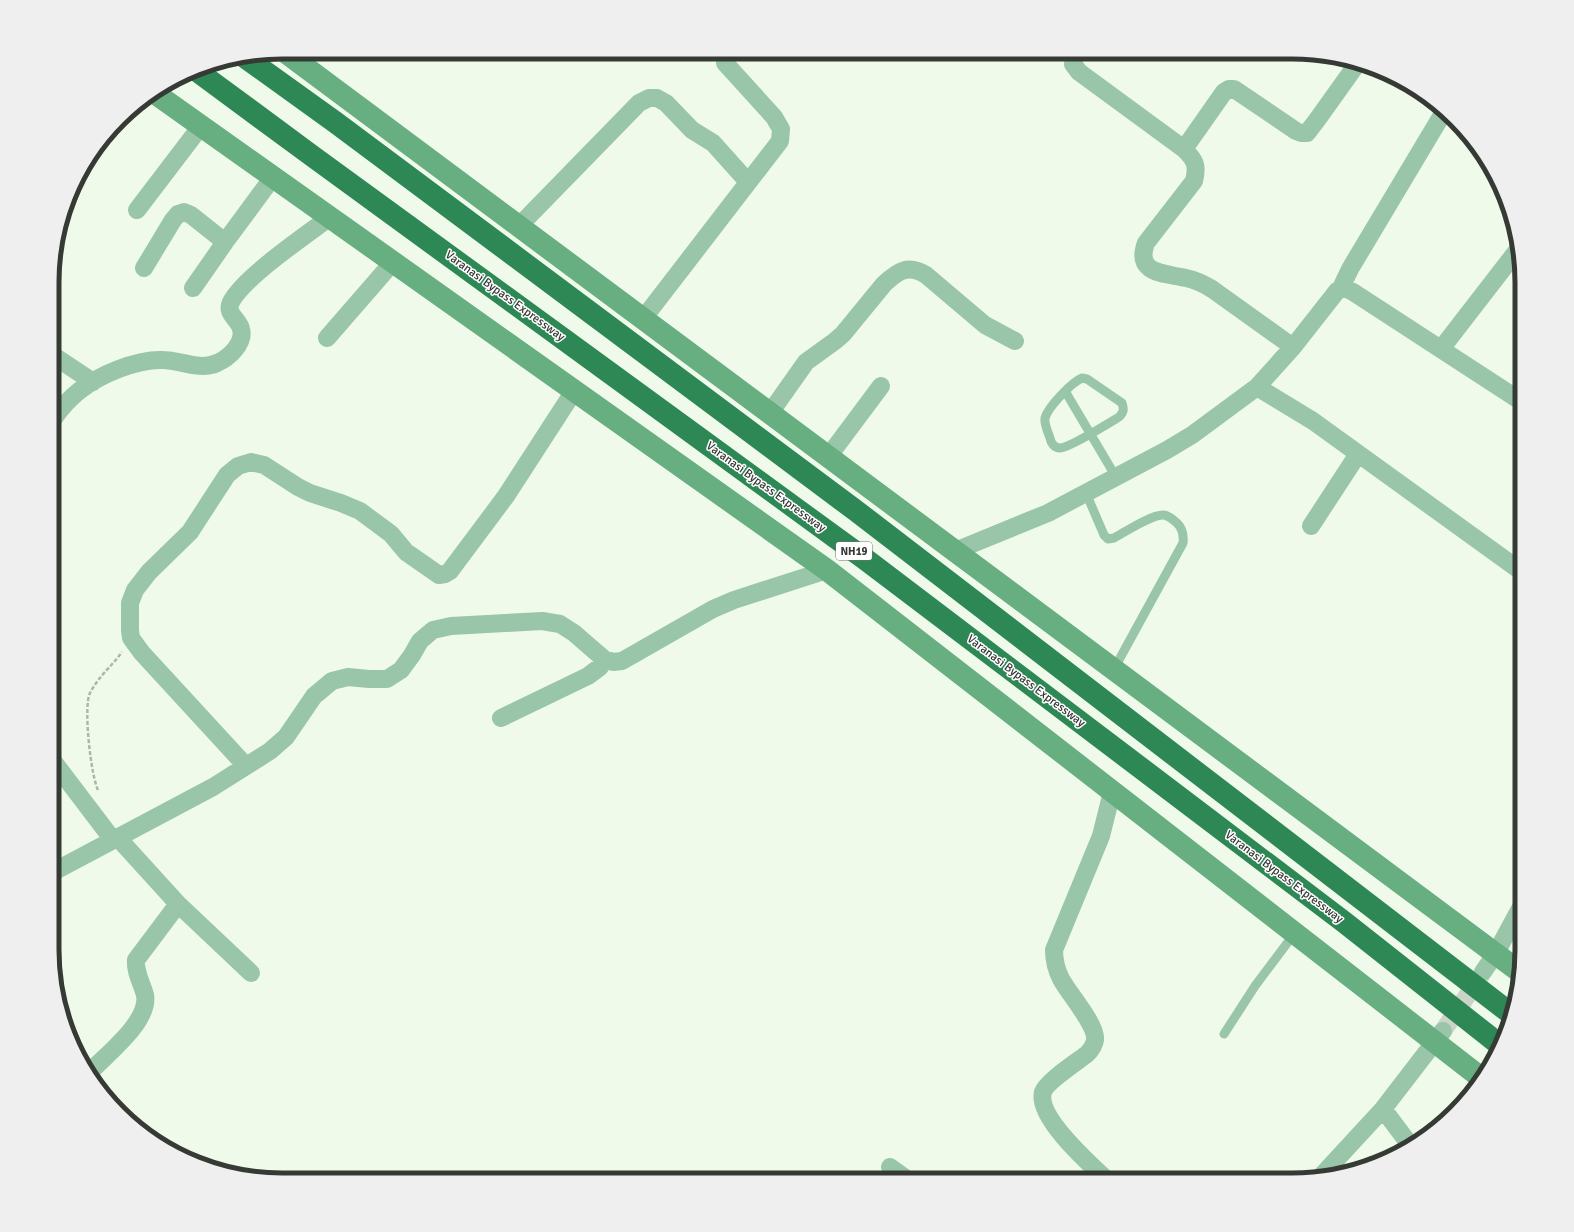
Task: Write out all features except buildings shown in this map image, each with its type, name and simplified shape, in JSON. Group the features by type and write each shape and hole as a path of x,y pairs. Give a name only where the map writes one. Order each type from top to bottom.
{"highway":[{"name":"NH19","path":"251,61 335,122 855,510 1506,1010"},
{"name":"Varanasi Bypass Expressway","path":"202,74 315,158 865,559 1344,922 1495,1041"}],"street":[{"path":"294,59 1515,968"},
{"path":"1074,59 1073,64 1079,72 1184,148 1194,159 1197,170 1194,181 1146,243 1142,253 1144,262 1153,271 1187,278 1212,289 1293,347"},
{"path":"643,319 780,141 781,129 774,117 725,63"},
{"path":"1184,148 1224,92 1234,89 1296,131 1307,133 1354,68"},
{"path":"159,96 827,570 1294,934 1439,1037 1477,1075"},
{"path":"519,226 638,103 649,98 657,98 666,103 692,130 713,143 748,182"},
{"path":"955,551 1048,513 1167,450 1192,435 1257,387 1293,347 1337,291 1342,288 1350,269 1441,116"},
{"path":"137,210 202,126"},
{"path":"193,288 273,177"},
{"path":"144,268 173,220 178,214 184,212 191,215 225,242"},
{"path":"59,412 78,391 114,371 142,362 163,360 207,366 224,360 235,349 242,334 241,327 230,311 230,305 234,297 251,279 330,217"},
{"path":"1441,349 1513,255"},
{"path":"327,338 393,262"},
{"path":"770,414 806,362 835,342 884,284 904,270 917,270 926,275 985,325 1015,341"},
{"path":"1342,288 1353,292 1515,397"},
{"path":"59,359 93,382"},
{"path":"828,457 881,386"},
{"path":"1257,387 1313,421 1515,567"},
{"path":"246,766 142,653 131,638 130,630 130,603 135,590 149,572 190,532 198,522 222,481 238,466 251,462 257,462 298,487 352,507 385,528 406,552 439,575 445,574 450,571 506,496 574,391"},
{"path":"1311,526 1358,454"},
{"path":"59,869 212,787 270,751 286,737 314,696 332,681 348,677 387,679 401,670 420,641 433,630 451,626 542,621 560,624 574,633 604,659 613,662 622,661 713,609 734,600 827,570"},
{"path":"501,718 588,676 600,667 604,659"},
{"path":"59,769 115,839 178,904 251,973"},
{"path":"1101,1173 1072,1146 1057,1128 1047,1112 1043,1101 1043,1092 1049,1084 1087,1054 1092,1048 1095,1039 1094,1029 1061,980 1055,964 1054,950 1101,836 1112,792"},
{"path":"94,1069 137,1024 144,1012 145,995 135,968 136,960 178,904"},
{"path":"1483,972 1496,953 1515,918"},
{"path":"1326,1170 1383,1109 1439,1037"},
{"path":"1383,1109 1407,1141"},
{"path":"890,1167 898,1173"}],"lane":[{"path":"1082,378 1087,379 1122,403 1124,408 1123,413 1119,417 1091,434 1064,447 1058,448 1053,446 1050,442 1045,421 1049,410 1065,391 1078,379 1082,378"},
{"path":"1065,391 1116,477"},
{"path":"1086,493 1104,535 1108,539 1114,538 1152,518 1163,515 1169,516 1180,526 1184,534 1183,543 1114,669"},
{"path":"1224,1034 1255,986 1294,934"}],"path":[{"path":"100,794 95,783 90,751 86,706 89,694 97,681 117,659 131,638"}],"tunnel":[{"path":"1443,1031 1482,974"}]}
